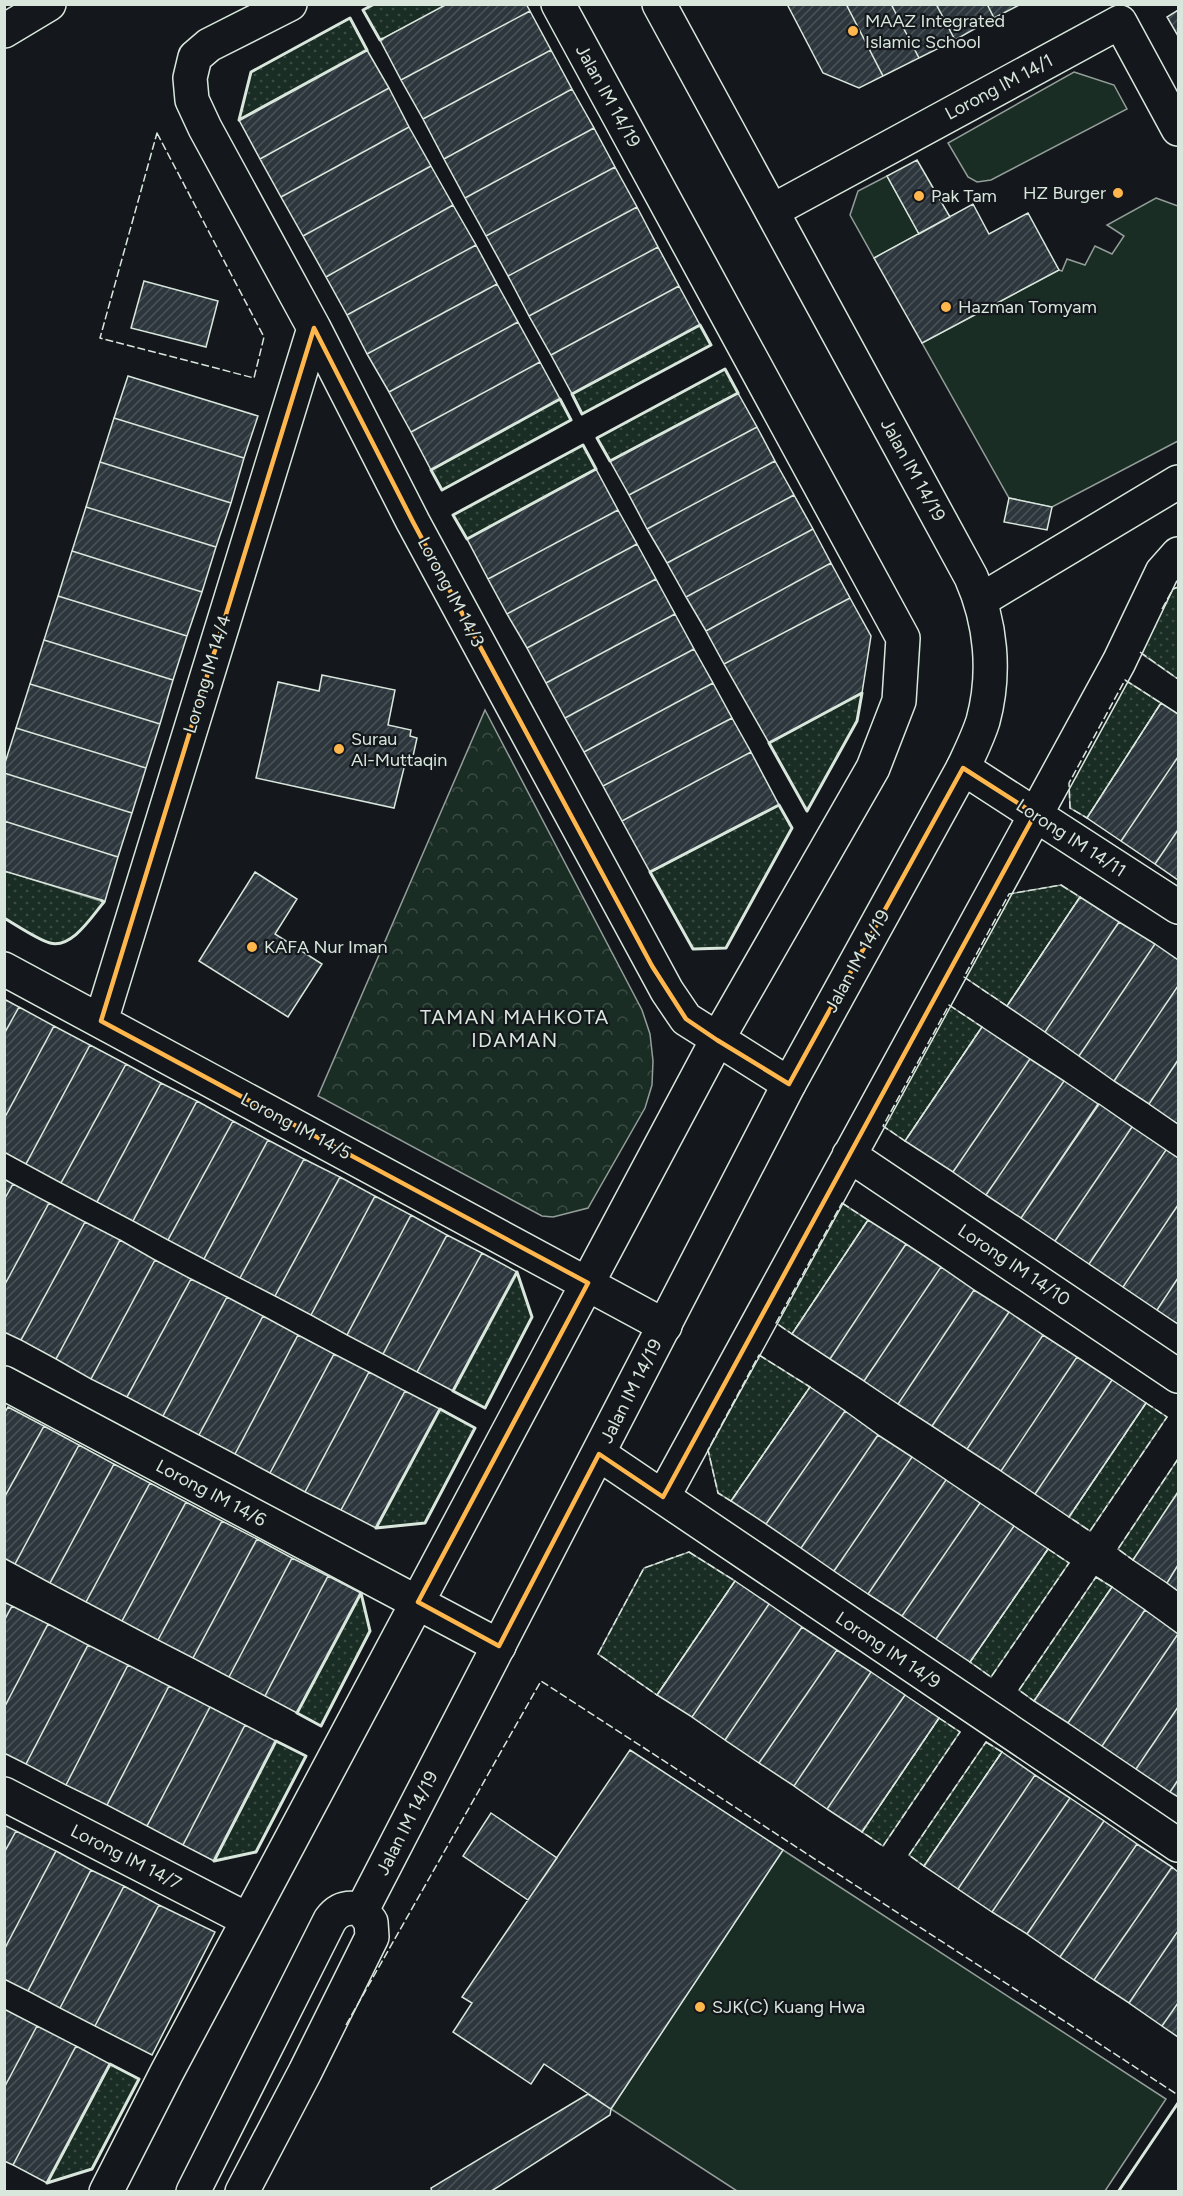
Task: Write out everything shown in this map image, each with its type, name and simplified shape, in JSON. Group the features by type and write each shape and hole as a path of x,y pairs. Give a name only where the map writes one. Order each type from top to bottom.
{"street":[{"path":"4,31 49,4"},
{"name":"Lorong IM 14/3","path":"290,4 209,45 195,57 190,78 192,100 314,328 413,522 652,966 686,1019 789,1084"},
{"name":"Jalan IM 14/19","path":"106,2192 248,1920 717,1040 873,768 899,701 903,638 558,4"},
{"name":"Jalan IM 14/19","path":"362,1910 666,1326 789,1084 963,768 983,721 986,702 989,643 981,600 971,577 659,4"},
{"name":"Lorong IM 14/1","path":"772,211 1120,22 1179,129"},
{"name":"Lorong IM 14/4","path":"100,1021 314,328"},
{"path":"981,600 1179,482"},
{"path":"663,1497 1119,662 1162,572 1179,554"},
{"name":"Lorong IM 14/11","path":"963,768 1179,907"},
{"name":"Lorong IM 14/5","path":"4,969 666,1326"},
{"name":"Lorong IM 14/10","path":"849,1155 1179,1376"},
{"name":"Lorong IM 14/6","path":"4,1383 499,1646"},
{"name":"Lorong IM 14/9","path":"599,1454 1179,1845"},
{"name":"Lorong IM 14/7","path":"4,1794 248,1920"},
{"path":"193,2192 330,1920 334,1914 348,1908 362,1910 371,1922 372,1937 242,2192"}],"highlighted area":[{"path":"314,328 413,522 652,966 686,1019 717,1040 789,1084 963,768 1035,814 663,1497 599,1454 499,1646 418,1602 588,1283 101,1021"}],"green space":[{"path":"374,5 447,5 380,40 363,10"},
{"path":"350,18 367,50 239,120 251,72"},
{"path":"1074,72 1114,85 1127,109 991,180 977,182 968,177 948,143"},
{"path":"887,176 919,234 874,258 850,215 858,191"},
{"path":"1156,198 1178,206 1178,441 1052,507 1009,498 922,343 1059,270 1062,271 1067,259 1085,265 1095,246 1112,254 1124,236 1107,225"},
{"path":"700,325 711,345 582,414 572,394"},
{"path":"725,369 738,393 610,461 597,438"},
{"path":"560,399 571,420 442,490 431,470"},
{"path":"583,445 596,469 467,539 453,515"},
{"path":"1178,587 1178,679 1139,652 1173,589"},
{"path":"1125,680 1161,703 1087,818 1070,808 1069,783"},
{"path":"862,693 857,721 807,811 769,743"},
{"path":"485,710 642,1010 650,1034 653,1061 652,1085 645,1108 588,1208 553,1217 542,1216 318,1096"},
{"path":"779,805 792,828 726,948 693,949 650,872"},
{"path":"5,871 104,902 74,936 58,944 50,943 33,936 5,918"},
{"path":"1061,885 1080,897 1007,1006 964,977 1009,894"},
{"path":"949,1005 982,1027 905,1141 883,1126"},
{"path":"842,1203 868,1220 792,1334 776,1323"},
{"path":"517,1272 532,1317 485,1408 453,1391"},
{"path":"759,1355 810,1387 731,1501 718,1493 708,1450"},
{"path":"1146,1403 1167,1417 1090,1531 1069,1517"},
{"path":"440,1409 475,1428 425,1523 376,1528"},
{"path":"1178,1459 1178,1492 1133,1560 1118,1549"},
{"path":"1048,1549 1069,1563 991,1677 970,1662"},
{"path":"689,1552 735,1581 657,1695 598,1654 644,1568"},
{"path":"1096,1577 1112,1587 1034,1701 1019,1690"},
{"path":"361,1593 370,1631 321,1726 297,1713"},
{"path":"939,1718 960,1732 883,1846 862,1832"},
{"path":"276,1741 306,1756 256,1852 214,1861"},
{"path":"986,1742 1002,1752 924,1866 909,1855"},
{"path":"783,1850 1166,2099 1105,2191 737,2191 611,2109"},
{"path":"110,2064 139,2079 92,2169 47,2183"}],"building":[{"path":"447,4 526,4 530,11 401,80 380,40"},
{"name":"MAAZ Integrated Islamic School","path":"787,4 846,4 883,76 859,88 823,73"},
{"path":"846,4 891,4 919,58 883,76"},
{"path":"891,4 936,4 955,40 919,58"},
{"path":"936,4 987,4 994,18 955,40"},
{"path":"987,4 1021,4 994,18"},
{"path":"1178,10 1178,36 1167,17"},
{"path":"530,11 551,50 423,119 401,80"},
{"path":"367,50 389,88 260,159 239,120"},
{"path":"551,50 572,89 444,159 423,119"},
{"path":"389,88 409,127 281,197 260,159"},
{"path":"572,89 594,128 465,198 444,159"},
{"path":"409,127 431,166 303,236 281,197"},
{"path":"594,128 615,167 486,236 465,198"},
{"name":"Pak Tam","path":"917,160 950,217 919,234 887,176"},
{"path":"431,166 453,205 326,277 303,236"},
{"path":"615,167 637,207 508,276 486,236"},
{"name":"Hazman Tomyam","path":"973,204 989,234 1028,213 1059,270 922,343 874,258"},
{"path":"453,205 476,245 347,315 326,277"},
{"path":"637,207 658,247 529,316 508,276"},
{"path":"476,245 497,284 367,354 347,315"},
{"path":"658,247 679,286 551,355 529,316"},
{"path":"144,281 218,301 206,347 131,328"},
{"path":"497,284 518,322 389,392 367,354"},
{"path":"679,286 700,325 572,394 551,355"},
{"path":"518,322 540,362 411,432 389,392"},
{"path":"540,362 560,399 431,470 411,432"},
{"path":"128,376 258,416 244,458 114,418"},
{"path":"738,393 757,427 629,495 610,461"},
{"path":"114,418 244,458 231,503 100,462"},
{"path":"757,427 775,461 647,529 629,495"},
{"path":"775,461 794,495 667,563 647,529"},
{"path":"100,462 231,503 216,547 86,507"},
{"path":"596,469 618,510 488,579 467,539"},
{"path":"794,495 813,529 686,597 667,563"},
{"path":"1009,498 1052,507 1047,530 1004,522"},
{"path":"86,507 216,547 202,592 72,551"},
{"path":"618,510 637,544 507,614 488,579"},
{"path":"813,529 831,563 706,631 686,597"},
{"path":"637,544 656,579 527,648 507,614"},
{"path":"72,551 202,592 187,636 58,596"},
{"path":"831,563 850,598 724,664 706,631"},
{"path":"656,579 675,614 546,683 527,648"},
{"path":"58,596 187,636 173,680 44,640"},
{"path":"850,598 871,636 862,693 769,743 724,664"},
{"path":"675,614 694,649 565,718 546,683"},
{"path":"44,640 173,680 160,724 30,684"},
{"path":"694,649 713,683 584,752 565,718"},
{"name":"Surau Al-Muttaqin","path":"322,675 395,690 388,725 411,730 410,736 417,738 412,761 406,760 394,808 256,778 278,682 319,691"},
{"path":"713,683 732,718 603,786 584,752"},
{"path":"30,684 160,724 146,768 16,728"},
{"path":"1161,703 1178,714 1178,757 1121,841 1087,818"},
{"path":"732,718 751,752 622,821 603,786"},
{"path":"16,728 146,768 132,813 4,773 4,766"},
{"path":"751,752 779,805 650,872 622,821"},
{"path":"1178,757 1178,830 1155,864 1121,841"},
{"path":"4,773 132,813 118,857 4,821"},
{"path":"4,821 118,857 105,901 4,871"},
{"path":"1178,830 1178,880 1155,864"},
{"name":"KAFA Nur Iman","path":"255,872 297,899 275,934 322,964 288,1017 199,961"},
{"path":"1080,897 1119,922 1045,1032 1007,1006"},
{"path":"1119,922 1155,944 1079,1056 1045,1032"},
{"path":"1155,944 1178,960 1178,986 1114,1081 1079,1056"},
{"path":"1178,986 1178,1060 1149,1104 1114,1081"},
{"path":"4,999 19,1007 4,1034"},
{"path":"19,1007 54,1026 4,1119 4,1034"},
{"path":"54,1026 90,1045 26,1164 4,1152 4,1119"},
{"path":"982,1027 1030,1059 953,1172 905,1141"},
{"path":"90,1045 126,1064 61,1183 26,1164"},
{"path":"1030,1059 1064,1081 986,1195 953,1172"},
{"path":"1178,1060 1178,1124 1149,1104"},
{"path":"126,1064 161,1083 97,1202 61,1183"},
{"path":"1064,1081 1098,1104 1021,1218 986,1195"},
{"path":"161,1083 197,1101 133,1221 97,1202"},
{"path":"197,1101 233,1121 168,1240 133,1221"},
{"path":"1099,1104 1132,1127 1055,1241 1021,1218"},
{"path":"233,1121 268,1140 204,1259 168,1240"},
{"path":"1132,1127 1166,1150 1089,1264 1055,1241"},
{"path":"268,1140 304,1159 240,1278 204,1259"},
{"path":"1166,1150 1178,1158 1178,1205 1123,1287 1089,1264"},
{"path":"304,1159 340,1177 275,1296 240,1278"},
{"path":"340,1177 375,1196 311,1315 275,1296"},
{"path":"4,1179 13,1184 4,1200"},
{"path":"13,1184 49,1203 4,1286 4,1200"},
{"path":"375,1196 411,1215 347,1335 311,1315"},
{"path":"49,1203 85,1222 21,1340 4,1332 4,1286"},
{"path":"1178,1205 1178,1278 1157,1310 1123,1287"},
{"path":"411,1215 447,1235 383,1354 347,1335"},
{"path":"868,1220 906,1244 830,1359 792,1334"},
{"path":"85,1222 120,1240 56,1359 21,1340"},
{"path":"447,1235 482,1253 417,1372 383,1354"},
{"path":"120,1240 155,1260 91,1379 56,1359"},
{"path":"906,1244 941,1267 864,1381 830,1359"},
{"path":"482,1253 517,1272 453,1391 417,1372"},
{"path":"155,1260 191,1279 127,1397 91,1379"},
{"path":"941,1267 974,1290 898,1404 864,1381"},
{"path":"1178,1278 1178,1324 1157,1310"},
{"path":"191,1279 227,1297 163,1416 127,1397"},
{"path":"974,1290 1009,1312 932,1426 898,1404"},
{"path":"227,1297 263,1316 199,1435 163,1416"},
{"path":"1009,1312 1043,1335 967,1449 932,1426"},
{"path":"263,1316 298,1335 235,1454 199,1435"},
{"path":"298,1335 334,1354 270,1473 235,1454"},
{"path":"1043,1335 1077,1357 1001,1471 967,1449"},
{"path":"334,1354 369,1372 305,1492 270,1473"},
{"path":"1077,1357 1112,1380 1035,1494 1001,1471"},
{"path":"369,1372 405,1391 341,1510 305,1492"},
{"path":"1112,1380 1146,1403 1069,1517 1035,1494"},
{"path":"810,1387 845,1411 766,1524 731,1501"},
{"path":"405,1391 440,1409 376,1528 341,1510"},
{"path":"8,1407 44,1426 4,1498 4,1414"},
{"path":"845,1411 878,1435 801,1548 766,1524"},
{"path":"44,1426 79,1445 15,1564 4,1558 4,1498"},
{"path":"878,1435 912,1457 834,1571 801,1548"},
{"path":"79,1445 114,1464 50,1583 15,1564"},
{"path":"912,1457 946,1480 868,1594 834,1571"},
{"path":"114,1464 150,1483 86,1602 50,1583"},
{"path":"946,1480 980,1503 902,1616 868,1594"},
{"path":"150,1483 186,1502 122,1621 86,1602"},
{"path":"1178,1492 1178,1565 1167,1583 1133,1560"},
{"path":"186,1502 222,1521 158,1640 122,1621"},
{"path":"980,1503 1014,1526 936,1639 902,1616"},
{"path":"222,1521 257,1539 193,1658 158,1640"},
{"path":"1014,1526 1048,1549 970,1662 936,1639"},
{"path":"257,1539 292,1558 229,1677 193,1658"},
{"path":"292,1558 328,1576 265,1696 229,1677"},
{"path":"1178,1565 1178,1591 1167,1583"},
{"path":"328,1576 361,1593 297,1713 265,1696"},
{"path":"735,1581 769,1604 692,1717 657,1695"},
{"path":"1112,1587 1145,1610 1068,1723 1034,1701"},
{"path":"4,1602 12,1606 4,1621"},
{"path":"769,1604 802,1627 725,1740 692,1717"},
{"path":"12,1606 48,1624 4,1708 4,1621"},
{"path":"1145,1610 1178,1634 1102,1746 1068,1723"},
{"path":"48,1624 88,1645 26,1764 4,1753 4,1708"},
{"path":"802,1627 837,1650 759,1763 725,1740"},
{"path":"1178,1634 1178,1707 1136,1769 1102,1746"},
{"path":"88,1645 128,1665 66,1785 26,1764"},
{"path":"837,1650 871,1672 794,1786 759,1763"},
{"path":"128,1665 169,1686 107,1805 66,1785"},
{"path":"871,1672 905,1695 827,1809 794,1786"},
{"path":"169,1686 210,1707 147,1826 107,1805"},
{"path":"905,1695 939,1718 862,1832 827,1809"},
{"path":"210,1707 245,1725 183,1845 147,1826"},
{"path":"1178,1707 1178,1780 1170,1792 1136,1769"},
{"path":"245,1725 276,1741 214,1861 183,1845"},
{"path":"630,1750 783,1850 611,2109 544,2064 531,2084 453,2032 472,2003 462,1997"},
{"path":"1002,1752 1035,1775 958,1889 924,1866"},
{"path":"1035,1775 1070,1798 992,1912 958,1889"},
{"path":"1178,1780 1178,1797 1170,1792"},
{"path":"1070,1798 1104,1821 1027,1934 992,1912"},
{"path":"491,1813 557,1858 528,1900 463,1856"},
{"path":"1104,1821 1137,1844 1060,1957 1027,1934"},
{"path":"4,1825 16,1831 4,1853"},
{"path":"16,1831 56,1851 4,1950 4,1853"},
{"path":"1137,1844 1172,1867 1094,1980 1060,1957"},
{"path":"56,1851 91,1870 28,1991 4,1979 4,1950"},
{"path":"1172,1867 1178,1872 1178,1931 1129,2003 1094,1980"},
{"path":"91,1870 124,1886 60,2008 28,1991"},
{"path":"124,1886 159,1905 95,2026 60,2008"},
{"path":"159,1905 215,1932 152,2055 95,2026"},
{"path":"1178,1931 1178,2003 1162,2026 1129,2003"},
{"path":"1178,2003 1178,2037 1162,2026"},
{"path":"4,2009 37,2026 4,2088"},
{"path":"37,2026 76,2046 13,2165 4,2161 4,2088"},
{"path":"76,2046 110,2064 47,2183 13,2165"},
{"path":"588,2094 611,2109 610,2115 490,2192 432,2192 431,2188"}],"fence":[{"path":"157,133 264,337 254,378 100,338 157,133"},
{"path":"1162,609 1173,589 1178,587"},
{"path":"1140,652 1178,679"},
{"path":"1125,680 1161,703 1087,818 1070,808 1069,783 1125,680"},
{"path":"1061,885 1080,897 1007,1006 964,977 1009,894 1061,885"},
{"path":"949,1005 982,1027 905,1141 883,1126 949,1005"},
{"path":"842,1203 868,1220 792,1334 776,1323 842,1203"},
{"path":"759,1355 810,1387 731,1501 718,1493 708,1450 759,1355"},
{"path":"1146,1403 1167,1417 1090,1531 1069,1517 1146,1403"},
{"path":"1134,1558 1133,1560 1118,1549 1178,1459"},
{"path":"1048,1549 1069,1563 991,1677 970,1662 1048,1549"},
{"path":"689,1552 735,1581 657,1695 598,1654 644,1568 689,1552"},
{"path":"1096,1577 1112,1587 1034,1701 1019,1690 1096,1577"},
{"path":"346,2025 541,1681 1178,2095"},
{"path":"939,1718 960,1732 883,1846 862,1832 939,1718"},
{"path":"986,1742 1002,1752 924,1866 909,1855 986,1742"},
{"path":"1118,2192 1178,2103"}],"wall":[{"path":"374,4 363,10 380,40 382,39"},
{"path":"350,18 367,50 239,120 251,72 350,18"},
{"path":"700,325 711,345 582,414 572,394 700,325"},
{"path":"725,369 738,393 610,461 597,438 725,369"},
{"path":"560,399 571,420 442,490 431,470 560,399"},
{"path":"583,445 596,469 467,539 453,515 583,445"},
{"path":"862,693 857,721 807,811 769,743 862,693"},
{"path":"779,805 792,828 726,948 693,949 650,872 779,805"},
{"path":"4,918 39,939 58,944 81,930 104,902 102,901"},
{"path":"517,1272 532,1317 485,1408 453,1391 517,1272"},
{"path":"440,1409 475,1428 425,1523 376,1528 440,1409"},
{"path":"361,1593 370,1631 321,1726 297,1713 361,1593"},
{"path":"276,1741 306,1756 256,1852 214,1861 276,1741"},
{"path":"110,2064 139,2079 92,2169 47,2183 110,2064"},
{"path":"1118,2192 1178,2103"}],"place":[{"name":"MAAZ Integrated Islamic School","path":"853,31"},
{"name":"HZ Burger","path":"1118,193"},
{"name":"Pak Tam","path":"919,196"},
{"name":"Hazman Tomyam","path":"946,307"},
{"name":"Surau Al-Muttaqin","path":"339,749"},
{"name":"KAFA Nur Iman","path":"252,947"},
{"name":"SJK(C) Kuang Hwa","path":"700,2007"}],"district":[{"name":"TAMAN MAHKOTA IDAMAN","path":"515,1028"}]}
